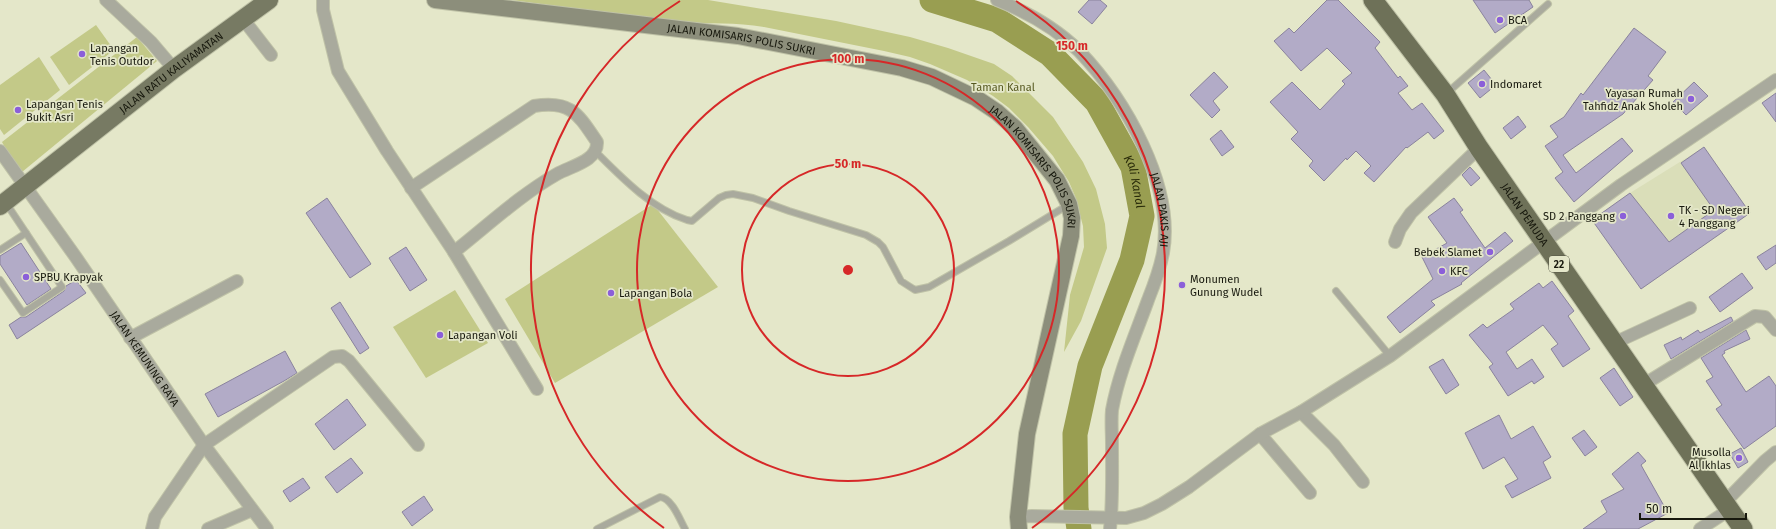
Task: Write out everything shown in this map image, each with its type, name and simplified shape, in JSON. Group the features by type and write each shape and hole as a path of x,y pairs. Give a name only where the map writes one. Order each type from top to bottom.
{"highway":[{"name":"JALAN PEMUDA","path":"1373,0 1445,94 1544,242 1743,529"}],"main road":[{"name":"JALAN KOMISARIS POLIS SUKRI","path":"435,0 738,36 902,68 932,77 976,98 997,112 1015,128 1057,180 1069,204 1072,218 1071,236 1027,434 1023,520"},
{"name":"JALAN RATU KALIYAMATAN","path":"2,204 174,69 243,19 260,2"}],"street":[{"path":"106,0 151,42 174,69"},
{"path":"323,0 323,10 338,71 411,188 454,252 537,389"},
{"name":"JALAN PAKIS AJI","path":"997,0 1030,15 1058,34 1079,51 1106,83 1133,124 1153,173 1162,200 1165,236 1163,254 1158,273 1122,368 1112,411 1111,524"},
{"path":"243,19 271,55"},
{"path":"1023,520 1095,517 1111,524 1144,513 1162,504 1189,487 1260,434 1301,412 1390,356 1621,185 1776,80"},
{"path":"411,188 534,106 550,104 562,105 571,110 583,121 598,142 596,152 589,159 555,175 522,198 454,252"},
{"path":"1395,242 1400,229 1411,213 1480,148"},
{"name":"JALAN KEMUNING RAYA","path":"0,151 75,256 204,445 267,529"},
{"path":"130,338 237,281"},
{"path":"1614,342 1690,308"},
{"path":"1643,385 1755,316 1765,317 1776,330"},
{"path":"152,529 155,517 204,445 333,357 342,356 349,361 418,445"},
{"path":"1301,412 1334,445 1363,482"},
{"path":"1260,434 1310,493"},
{"path":"1700,529 1727,506 1765,460 1776,452"},
{"path":"208,529 252,510"}],"lane":[{"path":"1445,94 1548,4"},
{"path":"596,152 646,198 687,220 692,221 719,198 733,194 753,198 866,235 878,242 883,247 901,281 915,290 929,287 1009,242 1069,204"},
{"path":"0,280 23,313 62,287 26,233 2,204"},
{"path":"0,250 26,233"},
{"path":"1336,291 1390,356"},
{"path":"597,529 660,498 666,498 685,529"}],"shaded area":[{"name":"TK - SD Negeri 4 Panggang","path":"1704,147 1750,213 1641,289 1592,220 1630,193"}],"green space":[{"name":"Taman Kanal","path":"512,0 708,0 836,21 910,37 994,64 1012,76 1053,117 1083,162 1096,189 1105,224 1107,248 1081,321 1064,352 1070,295 1084,247 1083,226 1075,196 1069,182 1053,156 1009,108 993,96 967,80 910,57 764,27 743,24 692,23 661,20"},
{"name":"Lapangan Tenis Outdor","path":"96,25 114,50 69,85 50,57"},
{"path":"137,37 157,61 22,172 18,171 2,142"},
{"name":"Lapangan Tenis Bukit Asri","path":"39,57 60,90 4,135 0,129 0,85"},
{"name":"Lapangan Bola","path":"653,204 718,287 555,383 505,299"},
{"name":"Lapangan Voli","path":"455,290 488,343 426,378 393,327"}],"building":[{"path":"1089,0 1100,0 1107,6 1092,24 1078,12"},
{"path":"1327,0 1338,0 1380,42 1375,48 1398,78 1400,76 1408,86 1398,93 1412,110 1422,103 1444,131 1434,139 1428,132 1407,148 1406,147 1374,182 1364,173 1371,166 1356,151 1347,160 1346,158 1324,181 1309,166 1313,161 1291,139 1298,132 1270,102 1292,82 1320,110 1345,84 1342,81 1352,73 1327,48 1301,71 1274,41 1289,28 1294,33"},
{"name":"BCA","path":"1473,0 1529,0 1533,7 1495,33"},
{"path":"1634,28 1666,52 1648,76 1653,80 1623,114 1563,155 1576,173 1622,138 1633,151 1574,202 1555,178 1563,172 1545,146 1558,137 1550,126 1564,117 1581,93 1583,95"},
{"name":"Indomaret","path":"1484,70 1496,85 1480,98 1468,83"},
{"path":"1214,72 1228,87 1213,101 1220,110 1212,118 1190,95"},
{"name":"Yayasan Rumah Tahfidz Anak Sholeh","path":"1694,82 1708,96 1686,115 1673,102"},
{"path":"1776,93 1776,122 1762,103"},
{"path":"1518,116 1526,127 1511,139 1503,128"},
{"path":"1221,130 1234,147 1222,156 1210,139"},
{"name":"TK - SD Negeri 4 Panggang","path":"1704,147 1750,213 1641,289 1592,220 1630,193 1669,242 1714,210 1681,163"},
{"path":"1470,167 1480,178 1471,186 1462,175"},
{"path":"327,198 371,264 350,278 306,213"},
{"path":"1454,198 1463,210 1460,212 1485,248 1505,232 1513,241 1461,283 1462,284 1431,301 1435,305 1400,333 1387,317 1433,279 1422,257 1447,243 1428,217"},
{"name":"SPBU Krapyak","path":"21,243 51,289 27,305 0,264 0,256"},
{"path":"1776,245 1776,263 1766,270 1757,257"},
{"path":"406,247 427,280 410,291 389,258"},
{"path":"1742,273 1753,288 1720,312 1709,297"},
{"path":"76,280 86,293 17,339 9,325 21,317 26,317 64,291 66,286"},
{"path":"1552,281 1574,311 1568,316 1590,349 1563,367 1551,349 1558,344 1543,325 1506,352 1517,369 1532,359 1544,377 1534,384 1532,381 1508,396 1489,367 1493,364 1469,335 1483,324 1487,328 1514,309 1510,304 1539,283 1543,288"},
{"path":"340,302 369,348 360,354 331,308"},
{"path":"1731,317 1733,321 1671,359 1664,345 1681,337 1682,340 1698,330 1700,333"},
{"path":"1746,330 1750,339 1724,351 1725,353 1722,355 1746,392 1769,376 1776,386 1776,426 1744,449 1716,409 1722,405 1706,381 1713,377 1701,358"},
{"path":"285,351 297,373 218,417 205,394"},
{"path":"1443,359 1459,385 1446,394 1429,367"},
{"path":"1614,368 1633,397 1620,406 1600,378"},
{"path":"347,399 366,425 334,450 315,424"},
{"path":"1499,415 1511,439 1533,426 1551,457 1543,462 1551,478 1512,498 1505,486 1518,479 1504,457 1483,469 1465,433"},
{"path":"1584,430 1597,447 1585,456 1572,438"},
{"name":"Musolla Al Ikhlas","path":"1741,448 1748,462 1738,468 1730,454"},
{"path":"1638,452 1646,461 1641,465 1668,513 1638,529 1583,529 1607,512 1601,501 1624,489 1612,474"},
{"path":"351,458 363,473 337,493 325,477"},
{"path":"303,478 310,488 290,502 283,491"},
{"path":"424,496 433,510 412,526 402,512"}],"waterway":[{"name":"Kali Kanal","path":"932,0 997,20 1050,54 1097,102 1133,167 1142,216 1132,260 1090,366 1075,434 1076,508 1079,529"}],"place":[{"name":"BCA","path":"1500,20"},
{"name":"Lapangan Tenis Outdor","path":"82,54"},
{"name":"Indomaret","path":"1482,84"},
{"name":"Yayasan Rumah Tahfidz Anak Sholeh","path":"1691,99"},
{"name":"Lapangan Tenis Bukit Asri","path":"18,110"},
{"name":"SD 2 Panggang","path":"1623,216"},
{"name":"TK - SD Negeri 4 Panggang","path":"1671,216"},
{"name":"Bebek Slamet","path":"1490,252"},
{"name":"KFC","path":"1442,271"},
{"name":"SPBU Krapyak","path":"26,277"},
{"name":"Monumen Gunung Wudel","path":"1182,285"},
{"name":"Lapangan Bola","path":"611,293"},
{"name":"Lapangan Voli","path":"440,335"},
{"name":"Musolla Al Ikhlas","path":"1739,458"}]}
